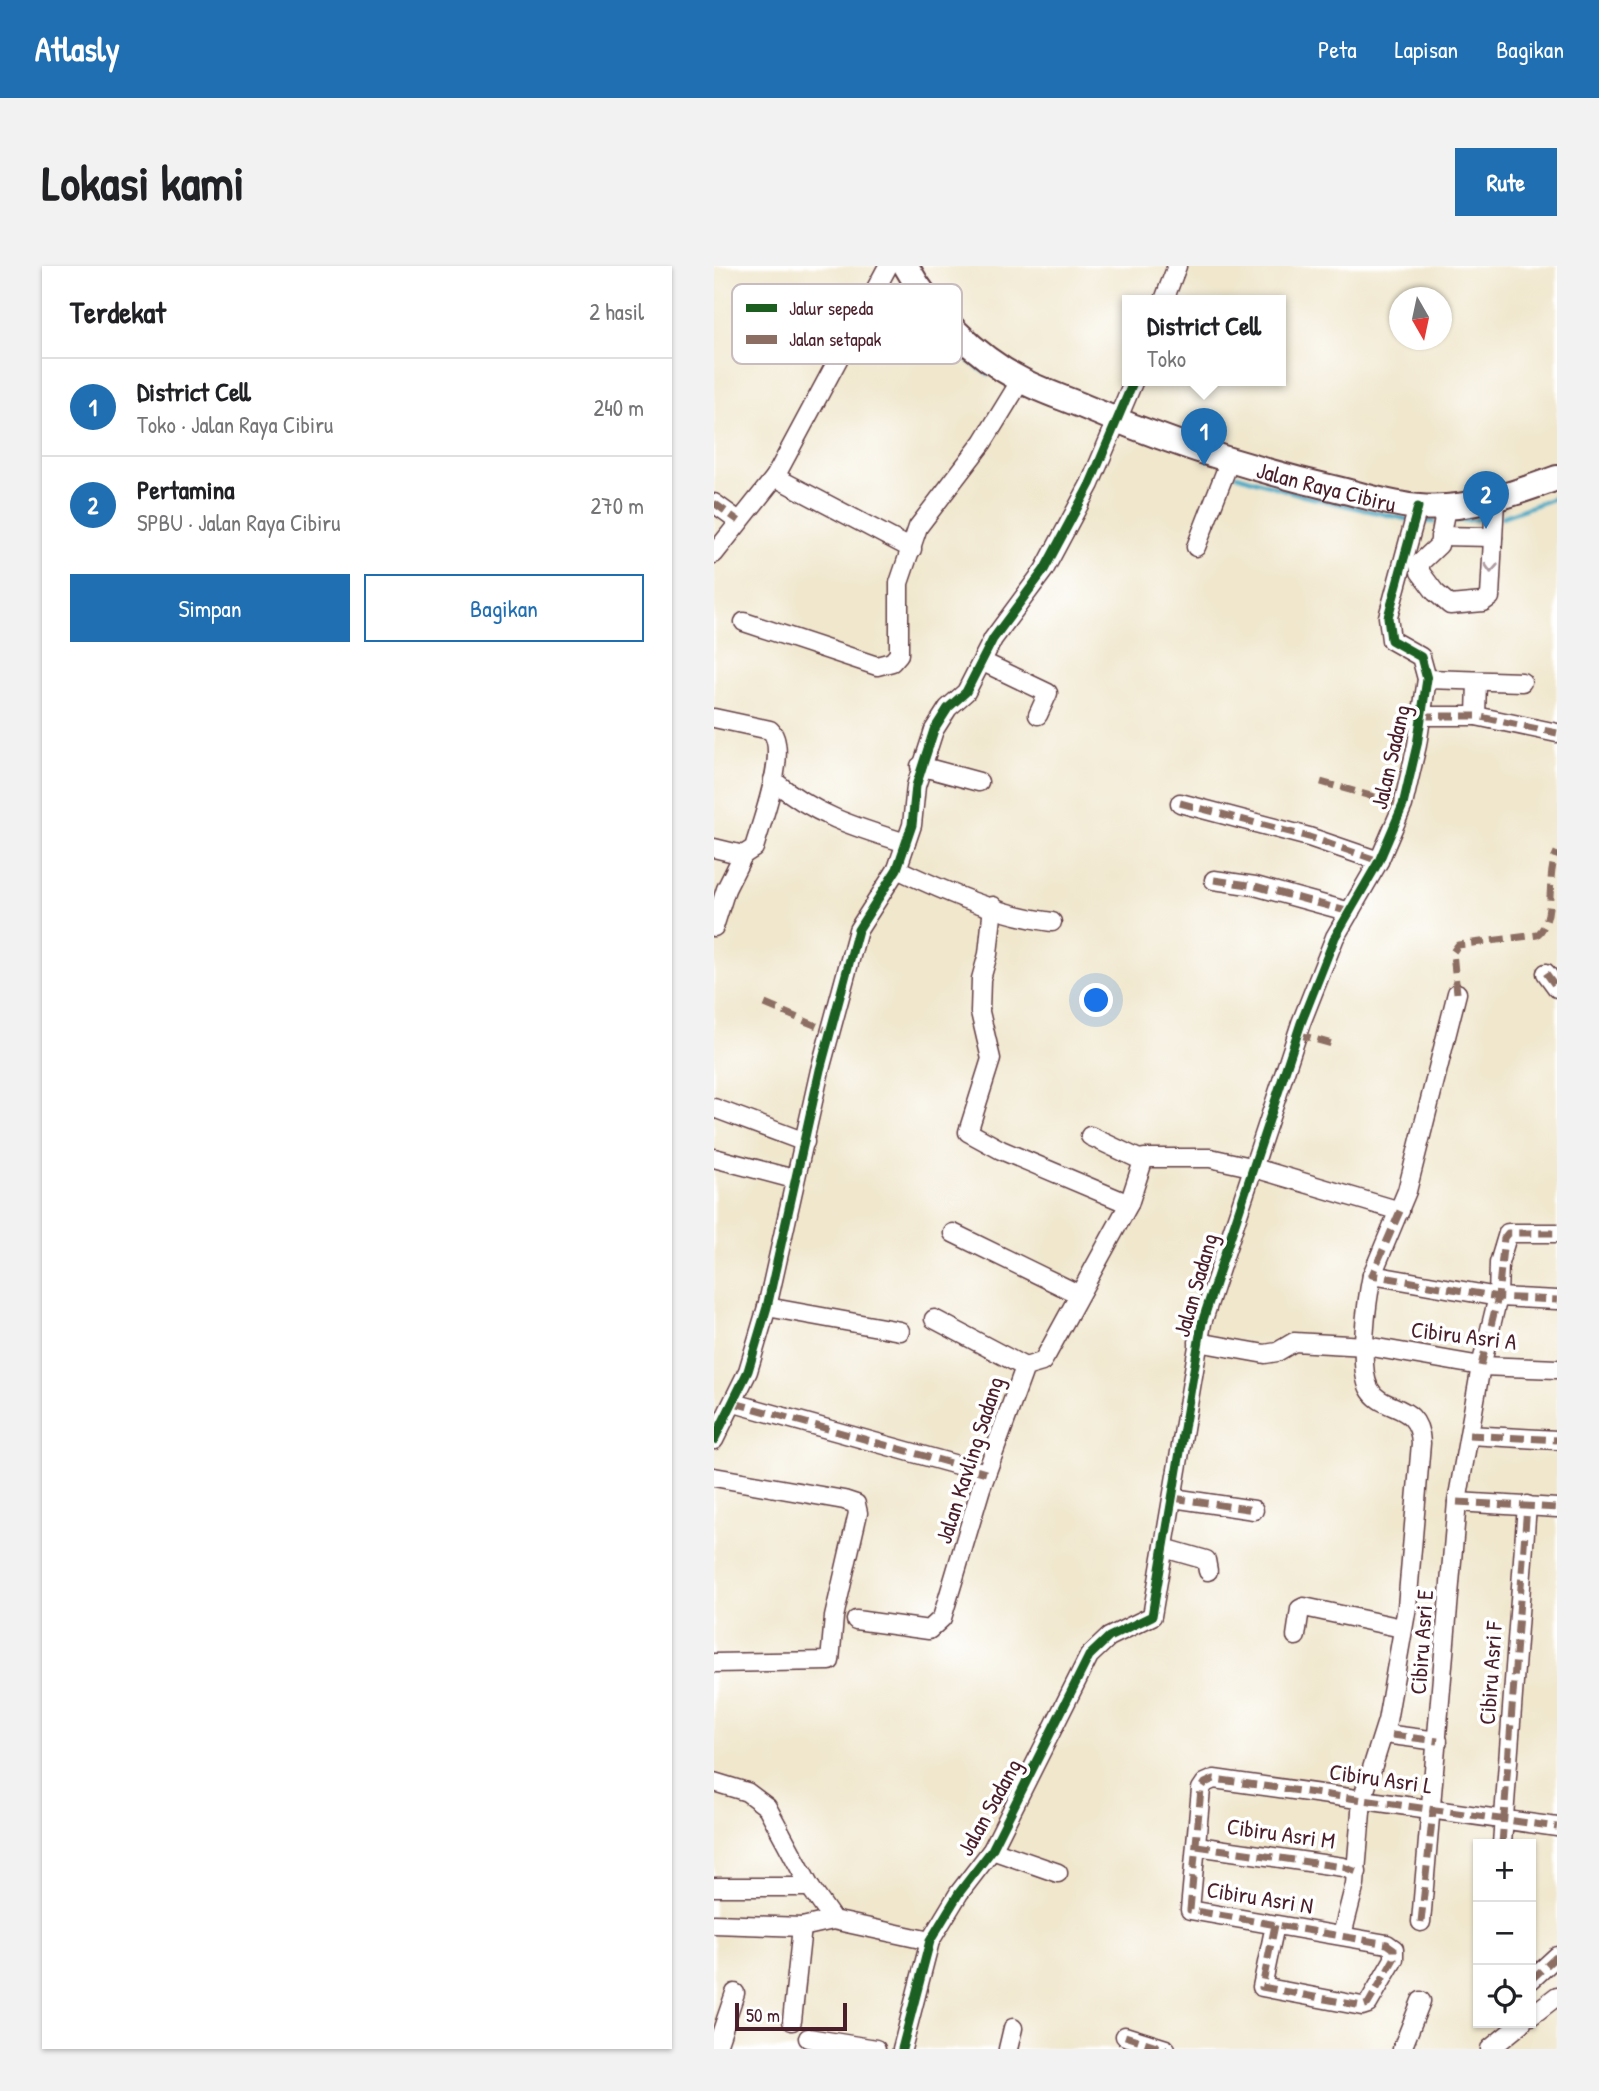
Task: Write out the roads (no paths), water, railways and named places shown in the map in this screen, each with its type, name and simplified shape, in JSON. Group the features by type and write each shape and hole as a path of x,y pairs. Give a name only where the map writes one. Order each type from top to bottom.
{"highway":[{"name":"Jalan Raya Cibiru","path":"906,266 916,284"},
{"name":"Jalan Raya Cibiru","path":"962,335 980,352 1021,380 1118,421 1230,460 1311,483 1418,507 1446,507 1495,500 1557,478"}],"street":[{"path":"878,284 888,266"},
{"path":"1166,295 1177,266"},
{"path":"714,554 775,477 836,364"},
{"path":"744,622 877,666 889,665 899,654 900,583 918,527 983,442 1021,380"},
{"path":"714,1440 748,1371 767,1307 820,1069 858,930 897,869 912,825 920,766 934,730 948,708 966,692 993,639 1044,570 1090,484 1132,386"},
{"path":"1196,547 1230,460"},
{"path":"775,477 912,549"},
{"path":"1446,507 1438,545 1429,552 1419,568 1435,592 1456,606 1483,602 1490,597 1495,500"},
{"path":"714,503 739,521"},
{"name":"Jalan Sadang","path":"902,2049 930,1941 959,1893 992,1850 1090,1656 1109,1637 1152,1616 1198,1342 1251,1167 1301,1023 1335,937 1379,861 1406,794 1427,679 1421,656 1391,640 1388,617 1418,507"},
{"path":"1440,536 1493,537"},
{"path":"983,663 1048,693 1038,715"},
{"path":"1427,679 1522,682"},
{"path":"1476,716 1477,681"},
{"path":"1420,716 1476,716 1557,733"},
{"path":"714,718 770,730 778,746 773,780 754,848 743,855 726,889 714,927"},
{"path":"920,766 979,782"},
{"path":"773,780 796,800 844,824 906,843"},
{"path":"1180,803 1310,837 1379,861"},
{"path":"714,848 743,855"},
{"path":"897,869 955,897 1030,919 1052,922"},
{"path":"1214,880 1255,886 1350,912"},
{"path":"993,906 988,954 981,979 979,1012 991,1059 987,1079 967,1128 970,1135 1129,1204"},
{"path":"1342,1935 1357,1872 1362,1800 1387,1721 1407,1607 1421,1433 1411,1416 1375,1396 1369,1388 1366,1377 1366,1346 1372,1275 1400,1211 1457,993"},
{"path":"714,1108 805,1142"},
{"path":"1090,1136 1141,1160 1144,1157 1196,1157 1251,1167 1400,1211"},
{"path":"714,1158 794,1179"},
{"name":"Jalan Kavling Sadang","path":"856,1620 919,1629 936,1626 942,1618 960,1566 986,1473 1026,1367 1042,1362 1129,1204 1141,1160"},
{"path":"953,1233 1078,1294"},
{"name":"Cibiru Asri E","path":"1421,1922 1433,1811 1457,1502 1481,1366 1498,1297 1499,1263 1508,1233 1557,1233"},
{"path":"1372,1275 1498,1297 1557,1300"},
{"path":"767,1307 900,1331"},
{"path":"934,1319 1026,1367"},
{"name":"Cibiru Asri A","path":"1198,1342 1265,1354 1277,1352 1294,1342 1366,1346 1481,1366 1557,1369"},
{"path":"734,1403 986,1473"},
{"path":"1469,1435 1557,1440"},
{"path":"714,1477 844,1500 856,1504 859,1513 834,1617 830,1661 714,1662"},
{"path":"1173,1498 1254,1510"},
{"path":"1457,1502 1557,1507"},
{"name":"Cibiru Asri F","path":"1502,1839 1527,1505"},
{"path":"1164,1548 1201,1556 1206,1560 1208,1571"},
{"path":"1296,1636 1300,1609 1304,1607 1402,1628"},
{"path":"1392,1735 1438,1741"},
{"name":"Cibiru Asri L","path":"1201,1789 1205,1783 1214,1779 1557,1827"},
{"path":"714,1782 747,1792 767,1807 810,1886 833,1920"},
{"name":"Cibiru Asri N","path":"1201,1789 1190,1910 1387,1944 1394,1949 1395,1954 1368,2004 1362,2006 1262,1987 1275,1925"},
{"name":"Cibiru Asri M","path":"1197,1846 1343,1867 1357,1872"},
{"path":"992,1850 1058,1873"},
{"path":"714,1887 810,1886"},
{"path":"714,1924 802,1927 833,1920 930,1941"},
{"path":"792,2021 802,1927"},
{"path":"1536,1975 1557,1956"},
{"path":"716,2049 735,1993"},
{"path":"1536,2012 1557,1997"},
{"path":"1402,2049 1422,2001"},
{"path":"1008,2049 1013,2028"},
{"path":"1490,2049 1516,2028"},
{"path":"1125,2036 1167,2049"},
{"path":"808,2038 876,2049"}],"waterway":[{"path":"962,355 988,374"},
{"path":"1237,475 1305,496 1410,520"},
{"path":"1502,517 1557,497"},
{"path":"1449,521 1488,519"},
{"path":"1420,521 1434,522"}],"place":[{"name":"District Cell","path":"1204,466"},
{"name":"Pertamina","path":"1486,529"}]}
